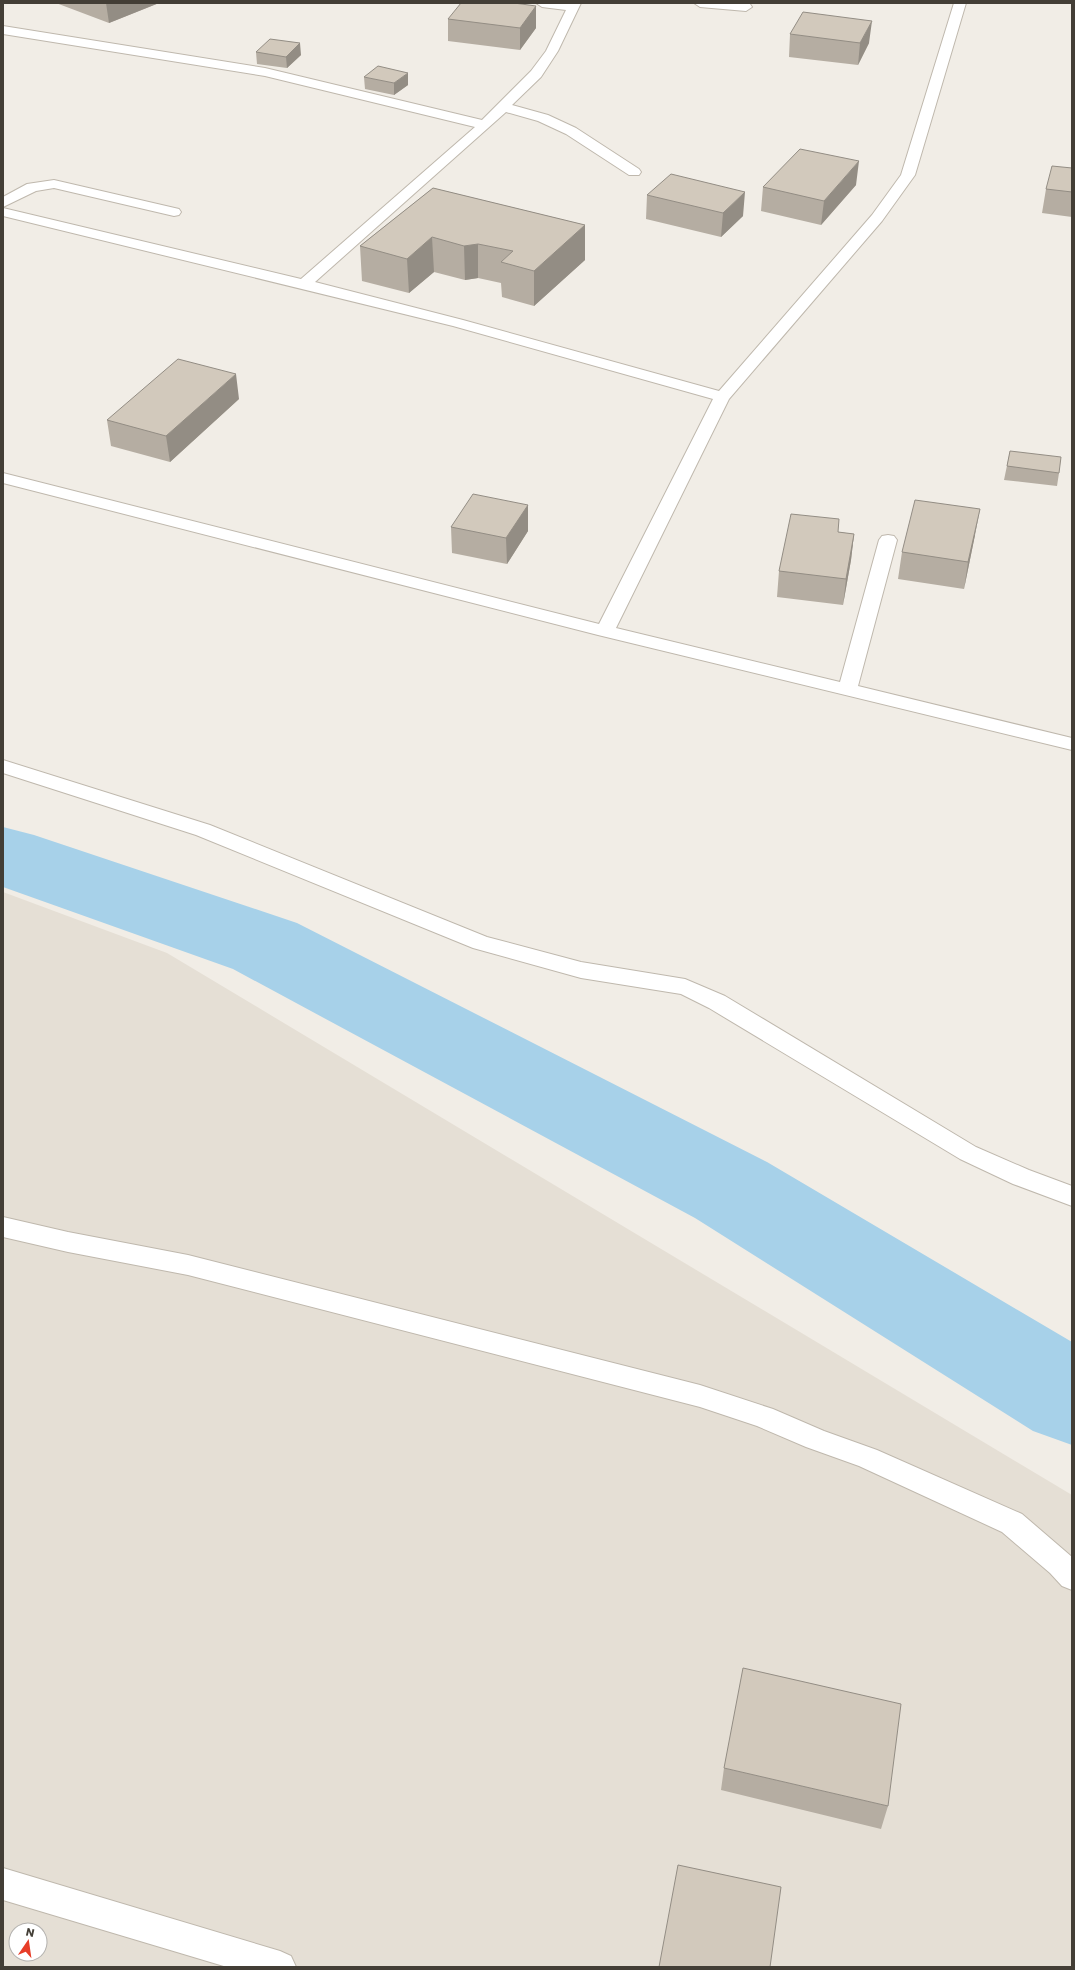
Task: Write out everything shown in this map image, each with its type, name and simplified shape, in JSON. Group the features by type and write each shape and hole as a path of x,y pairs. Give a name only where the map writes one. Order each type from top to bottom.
{"street":[{"path":"304,284 485,125 536,74 552,51 574,5 542,3"},
{"path":"700,3 746,7"},
{"path":"605,631 722,397 876,218 908,176 960,3"},
{"path":"3,30 234,66 300,80 485,125"},
{"path":"503,107 543,118 571,131 634,172"},
{"path":"3,203 32,187 54,184 174,212"},
{"path":"3,212 304,284 458,323 722,397"},
{"path":"3,478 605,631 1072,744"},
{"path":"846,690 888,540"},
{"path":"3,766 203,830 481,943 581,970 686,987 717,1002 968,1153 1021,1177 1072,1196"},
{"path":"3,1227 68,1242 188,1265 700,1396 764,1417 814,1439 868,1458 1012,1523 1060,1564 1072,1577"},
{"path":"3,1884 280,1967"}],"shaded area":[{"path":"3,892 167,953 1072,1495 1072,1967 3,1967"}],"building":[{"path":"461,3 514,3 536,6 520,28 448,19"},
{"path":"803,12 872,21 860,43 790,34"},
{"path":"270,39 300,43 286,57 256,52"},
{"path":"378,66 408,73 394,83 364,77"},
{"path":"800,149 859,161 824,201 763,187"},
{"path":"1052,166 1072,168 1072,192 1046,189"},
{"path":"671,174 745,192 723,213 647,195"},
{"path":"433,188 585,225 534,271 501,262 513,251 478,244 464,246 432,237 407,259 360,246"},
{"path":"178,359 236,374 166,436 107,420"},
{"path":"1010,451 1061,457 1059,473 1007,466"},
{"path":"473,494 528,505 506,538 451,527"},
{"path":"915,500 980,509 968,562 902,552"},
{"path":"791,514 839,519 838,532 854,534 846,579 779,571"},
{"path":"743,1668 901,1704 888,1806 724,1768"},
{"path":"678,1865 781,1887 770,1967 659,1967"}],"waterway":[{"path":"3,856 265,946 731,1190 1072,1398"}]}
